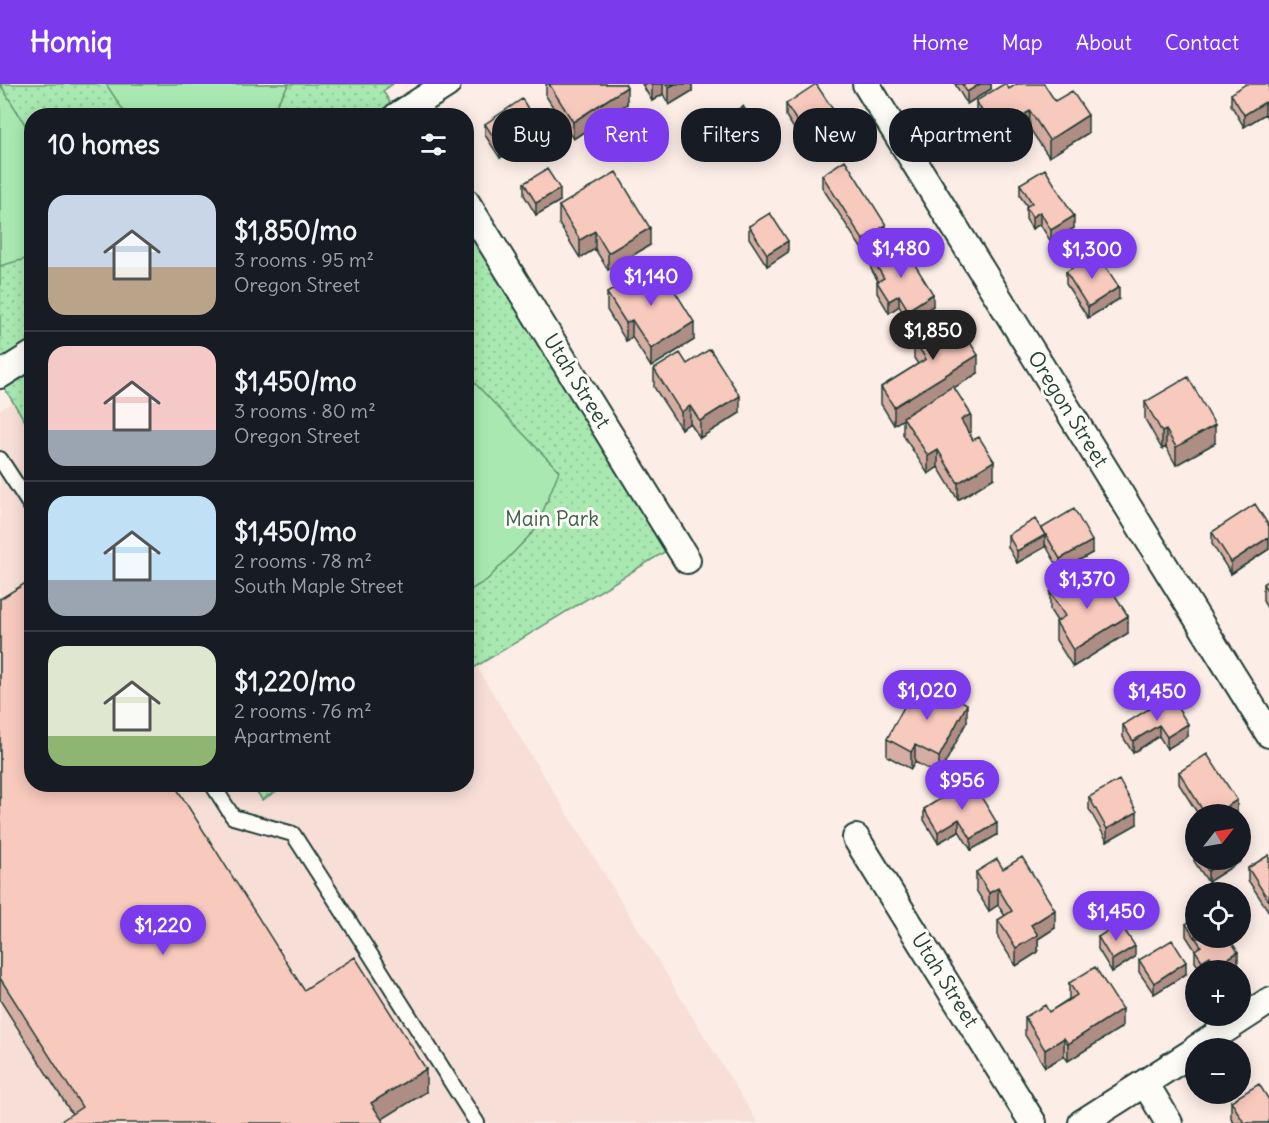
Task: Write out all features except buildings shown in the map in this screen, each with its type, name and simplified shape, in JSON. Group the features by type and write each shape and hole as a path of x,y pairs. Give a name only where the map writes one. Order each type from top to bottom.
{"street":[{"path":"413,108 447,84"},
{"name":"Oregon Street","path":"866,84 1269,734"},
{"name":"Utah Street","path":"474,215 687,560"},
{"path":"0,375 24,360"},
{"name":"Utah Street","path":"856,838 1033,1123"},
{"path":"1213,1038 1269,1001"},
{"path":"1082,1123 1185,1056"},
{"path":"1145,1083 1169,1123"}],"lane":[{"path":"0,459 24,496"},
{"path":"217,792 233,817 292,834 477,1123"}],"shaded area":[{"path":"13,402 24,420 24,792 258,792 263,800 276,792 474,792 474,667 476,666 758,1123 0,1123 0,410"}],"green space":[{"path":"0,84 393,84 383,91 394,108 24,108 24,420 0,381"},
{"path":"0,84 24,123 24,259 0,266"},
{"path":"106,84 289,84 274,108 122,108"},
{"name":"Main Park","path":"474,237 671,548 474,668"},
{"path":"474,382 559,471 536,529 487,580 474,588"},
{"path":"257,792 275,792 262,800"}]}
